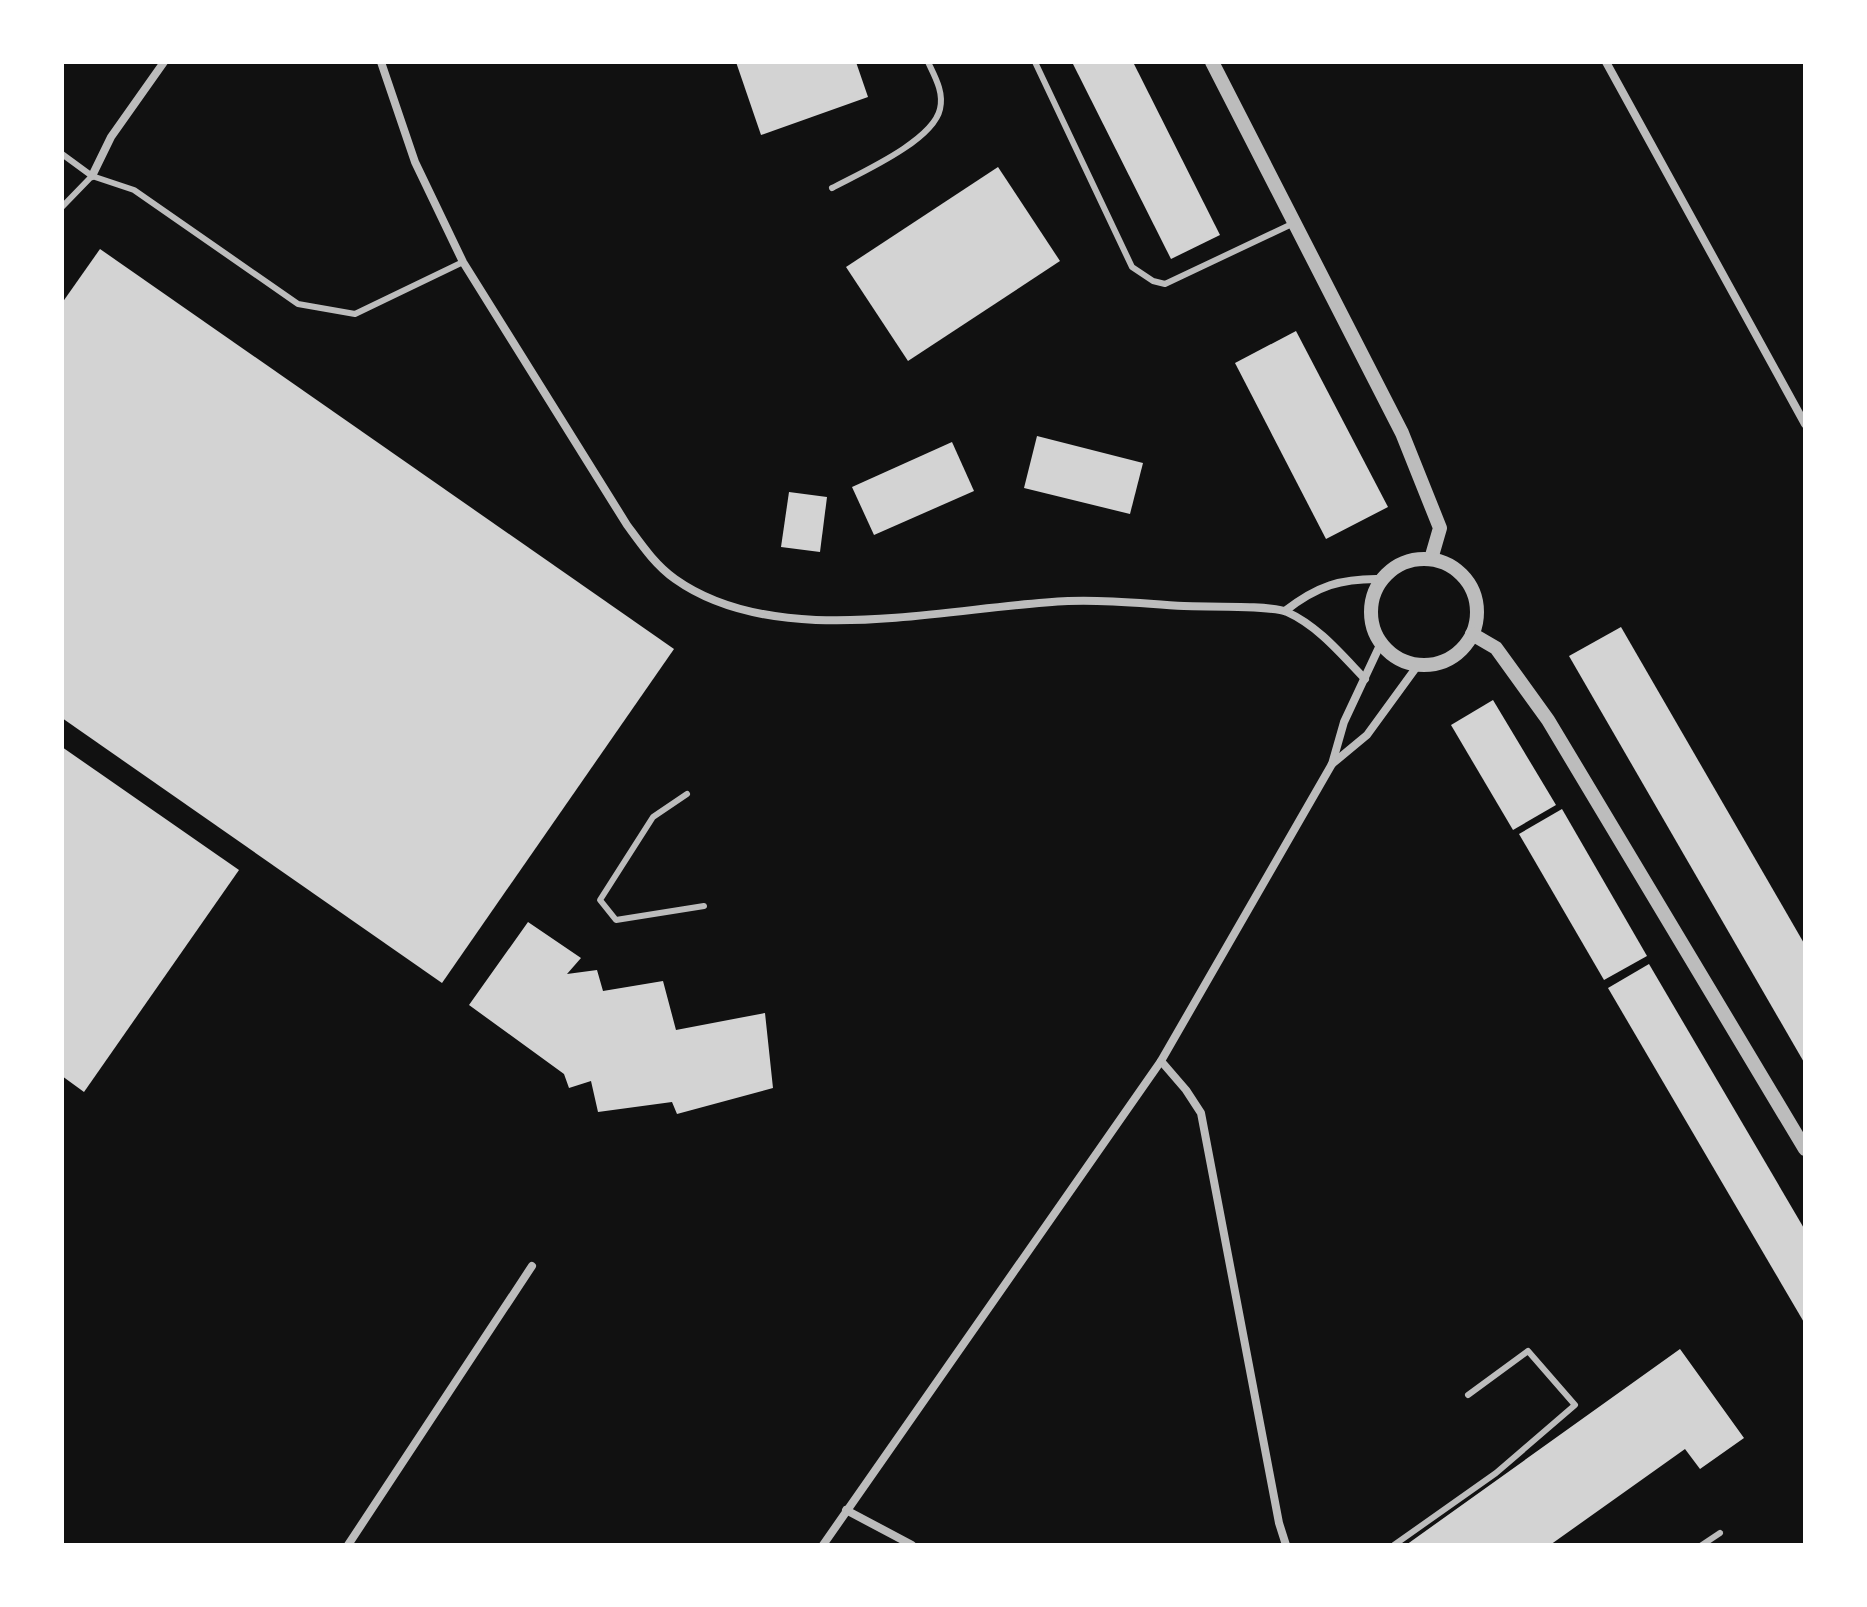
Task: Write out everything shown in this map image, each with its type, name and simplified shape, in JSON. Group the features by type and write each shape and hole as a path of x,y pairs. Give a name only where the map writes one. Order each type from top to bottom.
{"street":[{"path":"92,176 111,137 164,62"},
{"path":"381,62 415,162 463,262 627,525 653,559 672,577 698,594 736,609 790,617 851,620 1069,601 1285,611 1323,635 1365,679"},
{"path":"1212,62 1402,433 1440,528 1431,559"},
{"path":"1606,62 1805,424"},
{"path":"1431,559 1454,569 1470,586 1476,602 1477,618 1463,648 1435,664 1418,665 1391,654 1373,628 1370,611 1382,579 1404,562 1431,559"},
{"path":"1285,611 1309,592 1321,588 1350,579 1382,579"},
{"path":"1472,634 1496,648 1548,720 1805,1149"},
{"path":"823,1545 1161,1061 1332,764 1344,722 1381,643"},
{"path":"1332,764 1367,735 1418,665"},
{"path":"1161,1061 1201,1113 1276,1508 1286,1545"},
{"path":"348,1545 532,1266"},
{"path":"846,1510 912,1545"}],"lane":[{"path":"832,188 901,150 928,130 940,111 941,91 928,62"},
{"path":"1035,62 1132,267 1153,281 1165,284 1294,223"},
{"path":"62,154 92,176 134,190 298,304 355,314 463,262"},
{"path":"62,207 92,176"},
{"path":"687,794 653,817 600,900 616,920 704,906"},
{"path":"1394,1545 1496,1473 1575,1405 1528,1351 1468,1395"},
{"path":"1702,1545 1720,1533"}],"building":[{"path":"736,62 856,62 868,97 761,135"},
{"path":"1072,62 1133,62 1220,235 1171,259"},
{"path":"998,167 1060,261 908,361 846,267"},
{"path":"100,249 674,649 442,983 62,718 62,303"},
{"path":"1296,331 1388,507 1326,539 1235,363"},
{"path":"1037,436 1143,463 1130,514 1024,488"},
{"path":"952,442 974,491 874,535 852,487"},
{"path":"789,492 827,497 820,552 781,547"},
{"path":"1621,627 1805,945 1805,1064 1569,656"},
{"path":"1493,700 1556,805 1513,830 1451,725"},
{"path":"62,747 239,870 84,1092 62,1076"},
{"path":"1562,809 1647,956 1604,980 1519,834"},
{"path":"528,922 581,958 567,974 597,970 603,991 663,981 676,1030 765,1013 773,1088 677,1114 672,1102 598,1112 591,1081 569,1088 564,1074 469,1005"},
{"path":"1649,964 1805,1230 1805,1324 1608,988"},
{"path":"1680,1349 1744,1438 1700,1469 1685,1449 1550,1545 1406,1545"}]}
